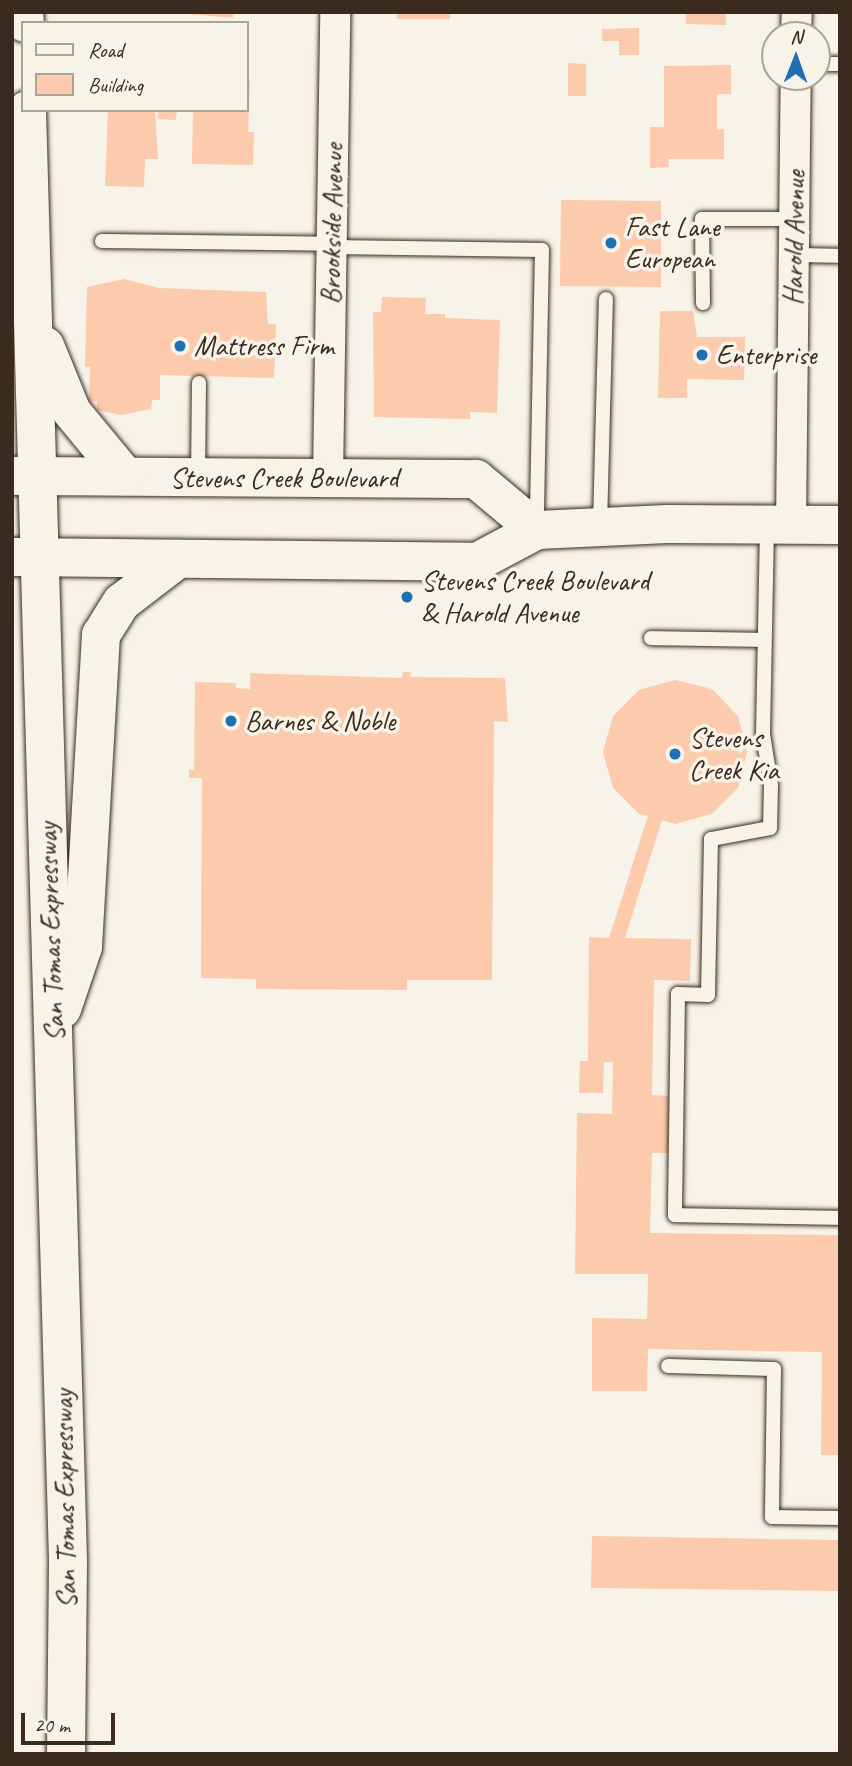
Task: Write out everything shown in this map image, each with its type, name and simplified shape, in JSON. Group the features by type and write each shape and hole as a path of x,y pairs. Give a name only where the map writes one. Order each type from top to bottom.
{"main road":[{"name":"San Tomas Expressway","path":"27,112 33,299 25,476 26,557 55,1027 68,1563 66,1754"},
{"path":"33,299 52,372 72,412 125,476"},
{"name":"Stevens Creek Boulevard","path":"25,476 476,479 537,530"},
{"path":"26,557 477,562 537,530 840,525"},
{"path":"55,1027 83,947 101,635 122,602 178,559"}],"street":[{"name":"Brookside Avenue","path":"328,478 335,12"},
{"name":"Harold Avenue","path":"779,524 794,255 796,91"}],"lane":[{"path":"703,303 702,219 794,219"},
{"path":"102,240 542,250 537,530"},
{"path":"794,255 840,256"},
{"path":"600,527 606,299"},
{"path":"198,477 199,383"},
{"path":"779,524 763,640 763,734 771,785 770,828 711,839 708,995 678,993 674,1215 840,1218"},
{"path":"651,638 763,640"},
{"path":"668,1366 774,1369 772,1517 840,1518"}],"building":[{"path":"164,12 233,12 233,18"},
{"path":"397,12 450,12 450,19 397,19"},
{"path":"686,12 726,12 726,25 686,24"},
{"path":"639,28 639,55 619,55 619,41 602,41 602,29"},
{"path":"568,63 586,64 586,96 568,96"},
{"path":"731,65 731,94 717,94 717,130 724,129 724,159 668,159 669,167 650,168 650,127 664,127 664,66"},
{"path":"248,80 250,80 249,108"},
{"path":"249,110 248,132 254,132 253,165 192,164 193,112"},
{"path":"108,112 155,112 158,159 145,159 144,187 105,186"},
{"path":"158,112 177,112 176,120 158,119"},
{"name":"Fast Lane European","path":"561,200 661,201 661,287 560,286"},
{"name":"Mattress Firm","path":"124,279 159,288 266,292 268,324 276,324 274,378 160,375 160,400 152,400 151,409 121,415 97,410 97,401 89,401 90,367 85,367 87,287"},
{"path":"382,297 426,298 425,314 445,314 445,318 500,320 497,413 470,412 470,419 374,417 373,312 381,312"},
{"name":"Enterprise","path":"660,311 693,311 697,337 745,337 744,380 687,379 687,398 658,398"},
{"path":"403,672 411,672 410,677 505,678 508,722 494,721 492,980 407,980 407,990 256,989 256,979 201,978 202,778 189,778 189,770 194,770 195,682 236,683 236,688 250,689 250,673 402,678"},
{"path":"675,680 712,689 738,716 747,752 738,788 712,814 675,824 662,820 625,938 691,939 690,981 654,980 652,1095 672,1096 671,1153 652,1153 650,1233 840,1235 840,1455 821,1455 822,1352 648,1349 647,1391 592,1391 592,1318 647,1319 648,1274 575,1274 577,1113 612,1114 613,1062 604,1062 603,1093 579,1093 580,1061 588,1061 589,937 609,938 648,816 639,814 613,788 603,752 613,716 639,690"},
{"path":"592,1536 840,1540 840,1591 591,1588"}],"place":[{"name":"Fast Lane European","path":"611,243"},
{"name":"Mattress Firm","path":"180,346"},
{"name":"Enterprise","path":"702,355"},
{"name":"Stevens Creek Boulevard & Harold Avenue","path":"407,597"},
{"name":"Barnes & Noble","path":"231,721"},
{"name":"Stevens Creek Kia","path":"675,754"}]}
